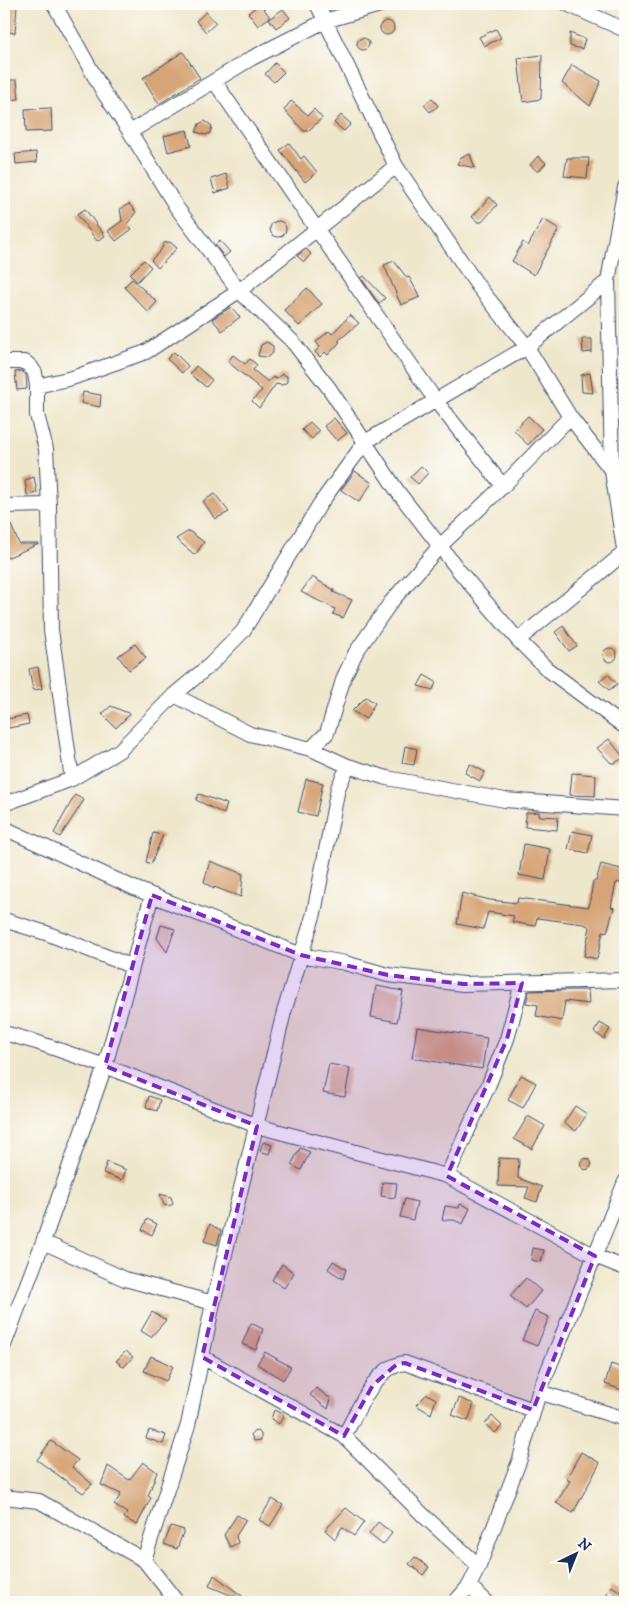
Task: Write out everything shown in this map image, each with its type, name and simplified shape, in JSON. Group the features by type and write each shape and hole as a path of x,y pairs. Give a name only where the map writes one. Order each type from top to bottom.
{"street":[{"path":"54,4 104,93 177,208 240,291 292,341 328,388 398,492 439,547 518,640 547,669 625,727"},
{"path":"316,4 396,166 478,286 527,347 570,417 612,471"},
{"path":"130,132 252,58 325,21 383,4"},
{"path":"567,4 625,30"},
{"path":"214,82 436,401 504,486"},
{"path":"37,386 72,378 146,352 240,291 316,227 396,166"},
{"path":"518,640 625,555 612,471 608,281 625,187"},
{"path":"4,804 72,779 120,750 174,695 210,665 243,630 320,504 365,442 527,347 608,281"},
{"path":"4,362 25,362 31,366 37,386 37,415 46,449 51,630 72,779"},
{"path":"311,749 327,733 344,677 369,631 391,602 439,547 504,486 570,417"},
{"path":"4,506 49,505"},
{"path":"174,695 250,734 311,749 348,766 387,778 505,800 625,809"},
{"path":"144,1560 188,1425 213,1303 284,1012 314,913 338,788 348,766"},
{"path":"4,828 152,895 301,955 344,963 388,975 463,984 625,980"},
{"path":"4,1345 43,1242 105,1066 152,895"},
{"path":"4,920 46,933 131,966"},
{"path":"447,1176 489,1084 506,1039 522,983"},
{"path":"4,1033 105,1066 257,1126 447,1176 595,1256 625,1268"},
{"path":"454,1602 469,1586 480,1566 520,1459 539,1392 625,1182"},
{"path":"43,1242 125,1279 213,1303"},
{"path":"202,1357 344,1436 424,1516 480,1566"},
{"path":"344,1436 373,1384 396,1364 405,1363 533,1410"},
{"path":"539,1392 625,1419"},
{"path":"4,1496 40,1501 144,1560 177,1602"},
{"path":"469,1586 487,1602"}],"highlighted area":[{"path":"152,895 301,955 388,975 463,984 522,983 507,1039 447,1176 595,1256 533,1410 405,1363 397,1364 373,1385 344,1436 202,1357 257,1126 105,1066"}],"building":[{"path":"260,4 270,17 258,26 248,13"},
{"path":"4,5 17,6 15,33 4,32"},
{"path":"283,9 290,18 276,28 269,19"},
{"path":"206,12 216,23 206,32 196,21"},
{"path":"384,21 390,21 394,28 390,35 384,35 380,31 380,25"},
{"path":"496,29 501,38 484,46 479,37"},
{"path":"570,33 585,39 582,49 570,46"},
{"path":"361,38 365,38 369,44 365,50 361,50 357,46 357,42"},
{"path":"183,52 200,78 159,104 143,78"},
{"path":"542,55 541,99 523,102 518,58"},
{"path":"275,63 284,72 274,82 265,74"},
{"path":"572,65 601,81 590,106 562,83"},
{"path":"4,80 17,80 19,99 4,100"},
{"path":"432,98 438,106 430,112 424,105"},
{"path":"291,101 308,115 314,109 322,118 308,131 304,131 284,110"},
{"path":"51,108 52,131 26,132 25,109"},
{"path":"341,115 351,124 344,131 334,123"},
{"path":"205,121 212,126 210,133 206,135 196,132 199,124"},
{"path":"187,130 191,146 168,152 164,136"},
{"path":"289,143 301,159 304,156 317,172 305,182 280,150"},
{"path":"36,152 37,162 16,164 15,154"},
{"path":"470,154 475,168 457,164 461,157"},
{"path":"538,156 546,163 538,172 530,165"},
{"path":"567,158 589,158 587,178 564,176"},
{"path":"226,174 230,188 215,193 211,179"},
{"path":"490,197 497,205 482,222 478,222 472,217"},
{"path":"129,204 136,212 127,224 132,229 116,241 108,231 122,221 120,209"},
{"path":"85,209 105,236 97,241 77,214"},
{"path":"543,219 559,229 534,275 512,261 523,242 528,246"},
{"path":"278,221 284,223 286,229 284,235 278,237 272,235 270,229 272,223"},
{"path":"220,241 230,252 224,257 215,245"},
{"path":"170,242 177,248 158,268 151,260 161,250 164,243"},
{"path":"306,249 311,254 304,262 297,256"},
{"path":"144,260 151,267 137,282 130,274"},
{"path":"394,261 407,278 409,277 420,297 401,305 384,265"},
{"path":"364,276 385,298 379,304 361,278"},
{"path":"132,279 157,302 148,312 124,287"},
{"path":"307,288 322,304 299,326 284,310"},
{"path":"231,307 240,317 222,331 212,319"},
{"path":"350,315 359,323 338,341 340,342 328,355 325,352 320,357 315,352 320,347 316,342 329,331 332,334"},
{"path":"582,339 592,339 592,352 583,353"},
{"path":"267,342 273,346 273,353 268,357 258,356 261,345"},
{"path":"174,352 188,366 182,373 167,359"},
{"path":"233,355 245,364 250,359 257,365 253,370 268,382 273,377 276,379 282,374 287,376 287,382 282,385 276,384 259,408 252,401 262,390 228,362"},
{"path":"196,366 212,380 206,387 190,374"},
{"path":"22,371 26,375 27,389 17,390 15,372"},
{"path":"590,373 593,393 582,392 581,375"},
{"path":"83,392 101,395 100,407 81,403"},
{"path":"528,416 542,429 528,445 514,430"},
{"path":"334,418 347,433 337,441 324,426"},
{"path":"310,422 319,431 312,439 302,430"},
{"path":"421,466 428,473 418,484 410,477"},
{"path":"355,471 372,483 359,502 341,490"},
{"path":"34,477 37,493 27,495 25,480"},
{"path":"215,494 229,512 215,519 203,501"},
{"path":"11,525 19,544 39,544 4,559 4,528"},
{"path":"189,531 204,542 195,555 176,539"},
{"path":"312,577 334,590 333,592 352,600 343,618 333,614 335,609 301,592"},
{"path":"563,626 577,646 569,651 555,632"},
{"path":"135,644 146,658 129,670 118,656"},
{"path":"610,648 615,650 617,655 615,660 610,662 605,660 603,655 605,650"},
{"path":"38,667 42,689 33,690 29,669"},
{"path":"608,674 617,684 609,690 599,681"},
{"path":"424,675 436,682 433,690 418,686"},
{"path":"366,697 375,703 366,719 352,711"},
{"path":"111,706 130,714 116,728 102,714"},
{"path":"27,715 29,724 9,728 7,719"},
{"path":"609,739 624,758 614,763 611,763 597,748"},
{"path":"405,746 417,749 414,765 402,763"},
{"path":"470,764 485,772 480,781 465,773"},
{"path":"572,773 596,775 595,796 570,795"},
{"path":"306,779 323,783 316,816 298,812"},
{"path":"199,794 227,804 224,814 196,800"},
{"path":"75,795 84,800 60,837 54,833"},
{"path":"539,812 539,816 558,817 557,830 525,827 526,813"},
{"path":"572,831 592,835 588,853 568,849"},
{"path":"153,833 163,835 151,864 146,862"},
{"path":"524,844 550,849 545,880 519,875"},
{"path":"210,861 243,874 241,897 214,887 214,889 204,882"},
{"path":"601,864 625,870 625,882 616,883 611,907 614,908 607,932 603,931 597,959 584,956 590,927 584,924 537,918 535,926 512,922 514,916 488,912 483,929 457,924 462,893 490,900 517,903 518,898 589,907 593,881 596,881"},
{"path":"161,925 175,929 167,952 157,938"},
{"path":"376,986 403,991 397,1022 371,1017"},
{"path":"588,990 589,1004 565,1001 562,1021 536,1016 538,1005 526,1003 529,991"},
{"path":"600,1023 610,1029 604,1039 594,1032"},
{"path":"417,1027 487,1038 482,1069 412,1058"},
{"path":"329,1064 350,1068 345,1097 323,1093"},
{"path":"521,1075 536,1083 523,1108 508,1100"},
{"path":"149,1096 160,1100 157,1111 146,1107"},
{"path":"575,1106 587,1114 576,1131 564,1123"},
{"path":"528,1116 545,1126 532,1149 514,1139"},
{"path":"263,1142 272,1145 269,1154 260,1151"},
{"path":"300,1148 310,1152 301,1170 291,1165"},
{"path":"499,1158 519,1159 518,1178 542,1187 537,1202 525,1198 529,1187 498,1186"},
{"path":"586,1158 592,1164 586,1170 580,1164"},
{"path":"107,1162 126,1170 122,1180 103,1173"},
{"path":"383,1182 397,1183 395,1198 381,1196"},
{"path":"160,1194 171,1197 173,1204 169,1206 164,1205"},
{"path":"405,1199 417,1202 413,1220 400,1217"},
{"path":"460,1204 470,1208 463,1224 454,1220 442,1220 445,1206 459,1208"},
{"path":"147,1219 157,1224 152,1235 142,1230"},
{"path":"210,1224 221,1231 217,1245 204,1241"},
{"path":"533,1248 544,1250 541,1262 531,1260"},
{"path":"333,1261 346,1269 343,1279 328,1269"},
{"path":"282,1264 294,1273 284,1288 272,1280"},
{"path":"526,1278 541,1291 526,1309 510,1296"},
{"path":"535,1311 549,1317 537,1346 522,1340"},
{"path":"152,1312 166,1320 151,1337 141,1331"},
{"path":"251,1323 263,1329 256,1350 242,1344"},
{"path":"126,1351 133,1357 124,1367 116,1361"},
{"path":"265,1352 291,1367 283,1380 257,1364"},
{"path":"151,1356 173,1366 166,1381 144,1371"},
{"path":"611,1364 625,1369 625,1391 605,1384"},
{"path":"316,1388 331,1399 328,1409 310,1395"},
{"path":"427,1394 436,1399 431,1414 416,1405"},
{"path":"459,1398 474,1404 468,1421 452,1415"},
{"path":"274,1410 284,1415 279,1424 271,1419"},
{"path":"492,1416 502,1426 495,1433 485,1424"},
{"path":"149,1430 166,1435 163,1444 146,1438"},
{"path":"258,1431 261,1434 261,1440 254,1441 251,1435 253,1432"},
{"path":"51,1441 78,1460 72,1467 92,1484 83,1493 37,1460"},
{"path":"581,1452 600,1463 573,1513 556,1503 570,1481 566,1479"},
{"path":"143,1462 157,1472 148,1496 151,1498 137,1525 124,1518 127,1513 114,1505 121,1494 101,1485 108,1466 129,1480"},
{"path":"272,1499 283,1505 270,1526 259,1520"},
{"path":"346,1508 364,1522 354,1536 342,1527 335,1539 325,1530"},
{"path":"237,1515 246,1520 236,1536 238,1543 230,1547 224,1535"},
{"path":"378,1522 392,1533 383,1545 369,1534"},
{"path":"171,1526 184,1530 177,1549 164,1544"},
{"path":"415,1557 429,1567 423,1575 409,1564"},
{"path":"214,1575 242,1596 240,1599 209,1586"},
{"path":"611,1586 623,1593 618,1602 606,1595"}]}
